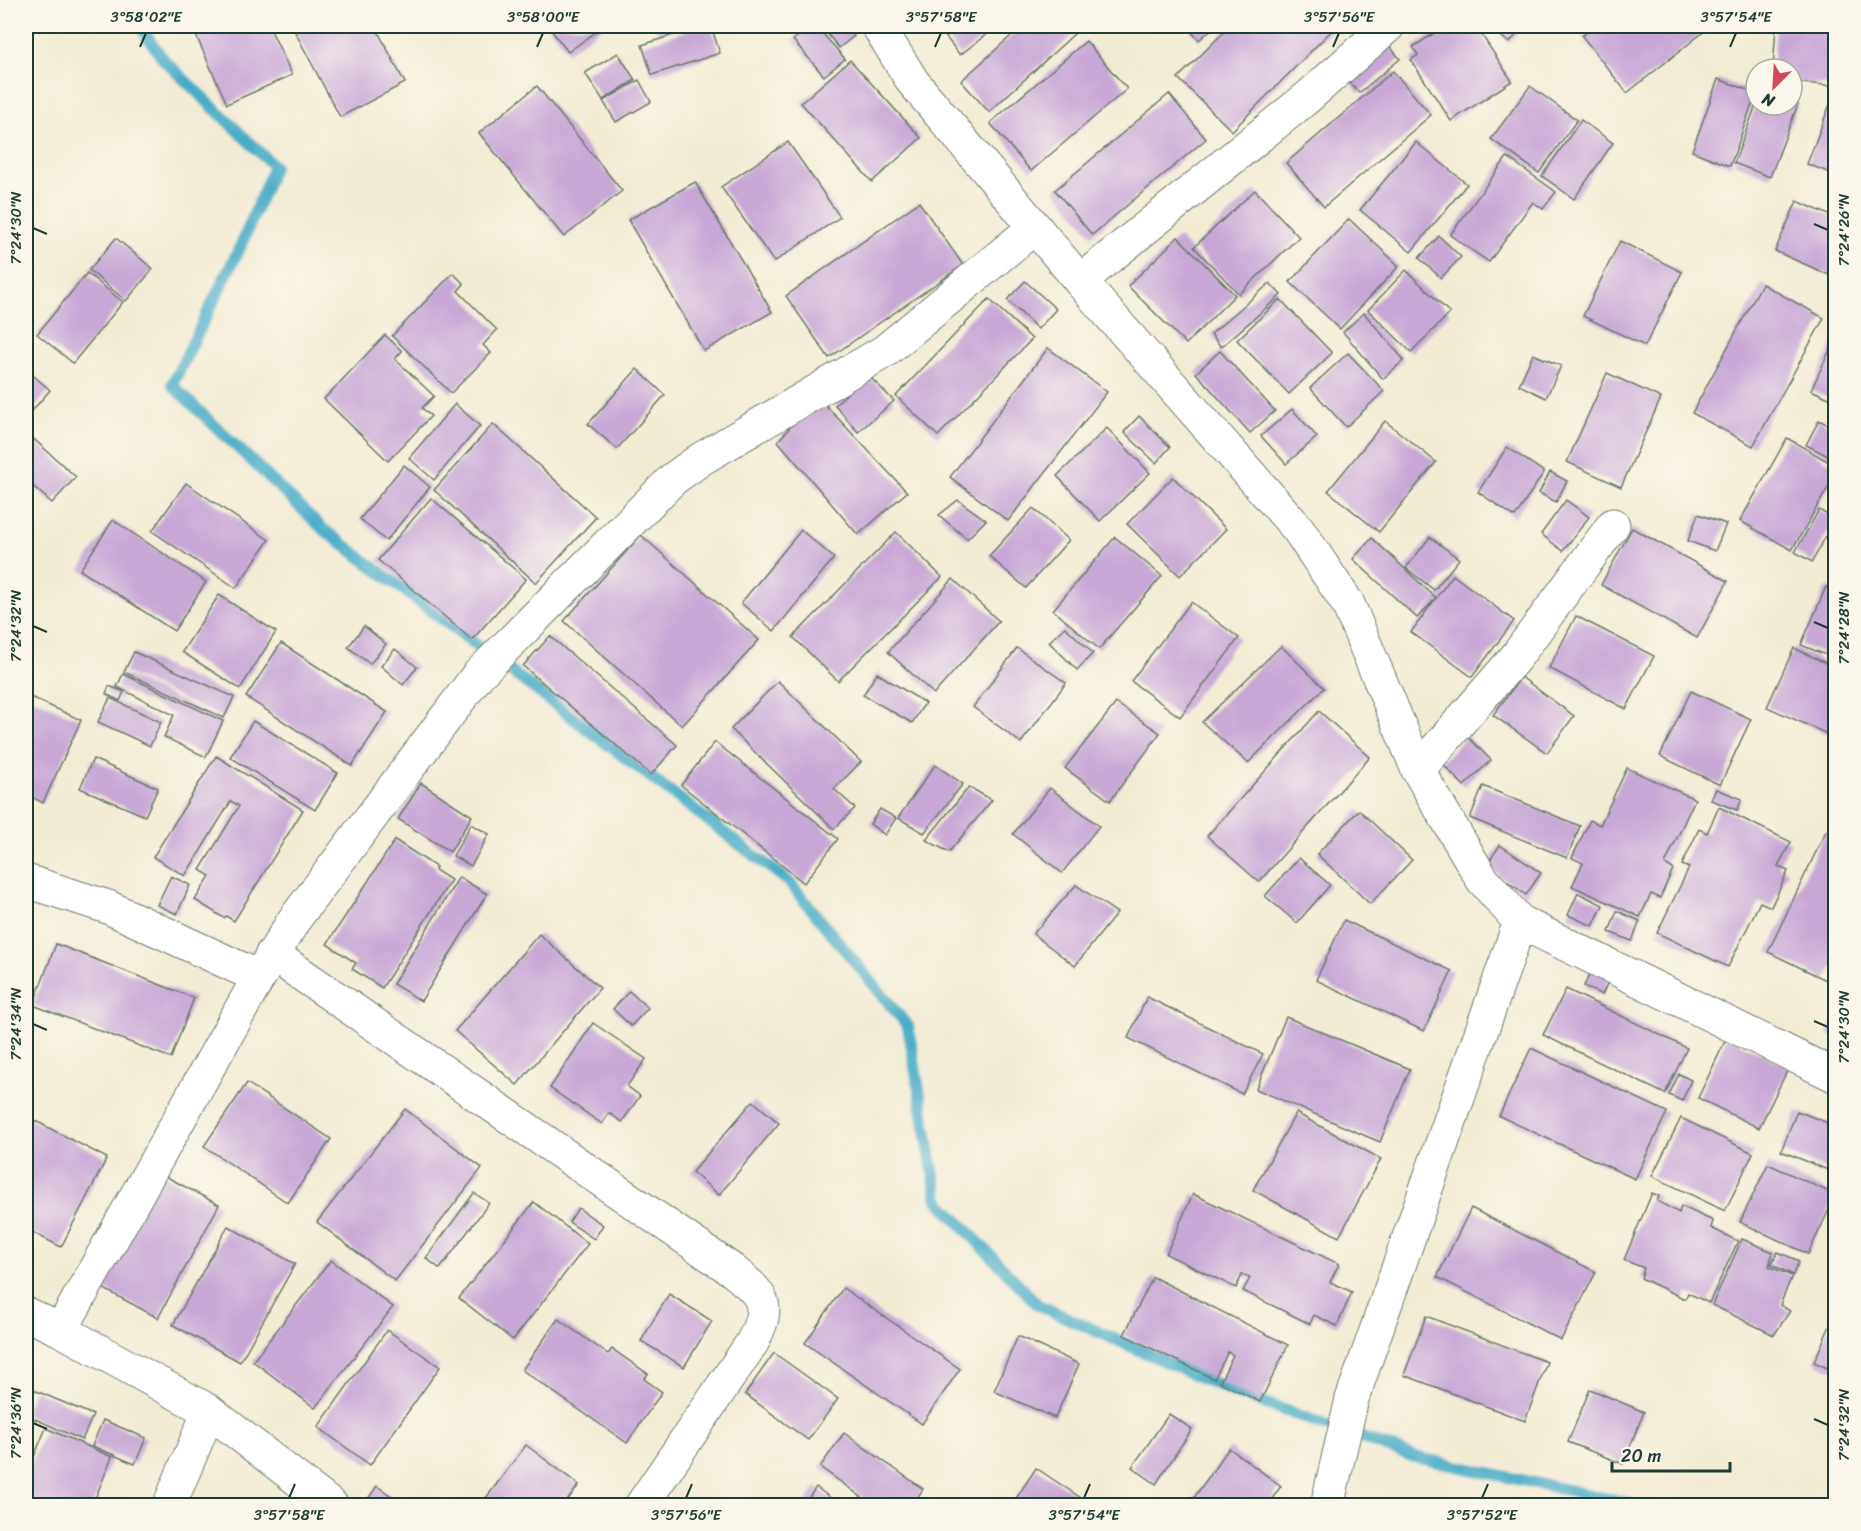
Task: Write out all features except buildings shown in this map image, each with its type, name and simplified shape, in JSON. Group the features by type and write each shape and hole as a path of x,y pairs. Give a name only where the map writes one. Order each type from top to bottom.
{"street":[{"path":"879,26 913,82 1080,281 1298,529 1348,604 1418,770 1482,879 1520,921 1836,1076"},
{"path":"1080,281 1308,97 1388,26"},
{"path":"61,1330 294,920 478,675 673,479 701,459 885,351 1035,226"},
{"path":"1418,770 1516,657 1613,525"},
{"path":"26,881 108,907 266,966 732,1270 748,1284 761,1298 764,1314 752,1343 641,1506"},
{"path":"1327,1506 1352,1399 1520,921"},
{"path":"26,1314 61,1330 209,1411 332,1506"},
{"path":"169,1506 209,1411"}],"waterway":[{"path":"140,26 164,60 274,166 243,241 172,385 323,529 788,881 908,1026 938,1200 1038,1305 1236,1393 1415,1457 1641,1506"}]}
